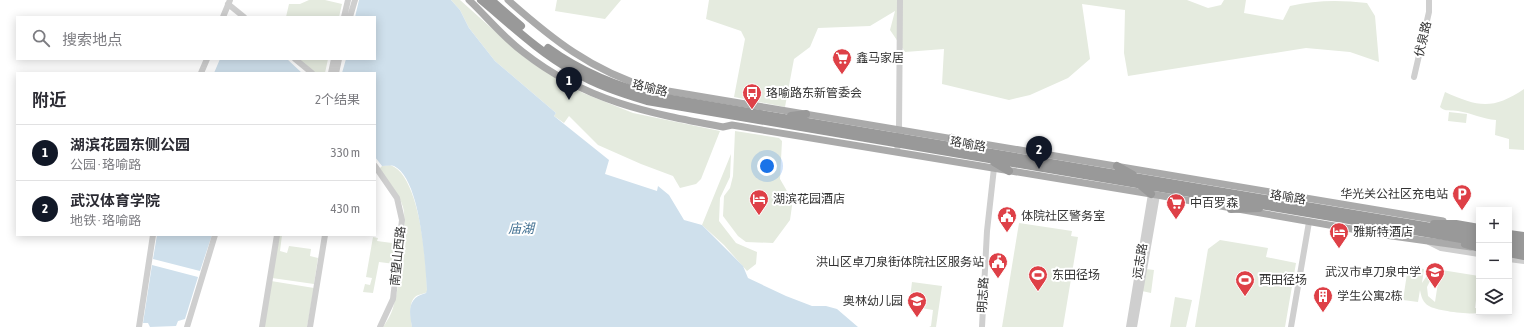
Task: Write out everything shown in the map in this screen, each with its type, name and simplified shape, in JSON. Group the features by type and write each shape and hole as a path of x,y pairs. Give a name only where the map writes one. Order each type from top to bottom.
{"highway":[{"name":"珞喻路","path":"481,0 530,41 562,65 587,79 617,92 663,104 898,141 976,151 1280,208 1415,228 1448,230 1476,235"},
{"name":"珞喻路","path":"490,0 551,50 579,67 611,82 660,97 779,116 988,159 1138,181 1415,228 1476,241"},
{"path":"779,116 806,114"},
{"path":"952,138 976,151"},
{"path":"988,159 1009,171"},
{"path":"1117,166 1154,195"},
{"path":"1231,209 1280,208"},
{"path":"1415,228 1456,224 1476,227"},
{"path":"1415,228 1476,247"},
{"path":"1512,234 1524,236"},
{"path":"1512,241 1524,243"},
{"path":"1512,248 1524,250"},
{"path":"1512,254 1524,256"}],"main road":[{"path":"469,0 497,30 539,64 582,88 621,105 650,113 723,127 732,125 898,141 952,138 1456,224"},
{"path":"508,0 564,47 589,63 620,78 650,88 806,114 1009,171 1429,242 1476,248"}],"street":[{"path":"344,16 348,0"},
{"path":"350,16 355,0"},
{"path":"898,141 900,0"},
{"name":"伏泉路","path":"1414,77 1429,12 1429,0"},
{"path":"223,16 229,2 243,16"},
{"path":"201,72 207,60"},
{"path":"296,60 311,72"},
{"path":"331,72 334,60"},
{"path":"336,72 339,60"},
{"name":"南望山西路","path":"376,167 397,198 402,220 393,299 380,327"},
{"name":"明志路","path":"982,327 987,231 994,168"},
{"name":"远志路","path":"1129,327 1154,195"},
{"name":"远志路","path":"1134,327 1154,195"},
{"path":"1291,327 1309,222"},
{"path":"139,327 153,236"},
{"path":"187,327 215,236"},
{"path":"262,327 277,236"},
{"path":"310,327 325,236"},
{"path":"1429,242 1441,248 1476,254"},
{"path":"1512,259 1524,261"}],"shaded area":[{"path":"309,0 325,0 342,4 339,16 286,16 289,4 300,4"},
{"path":"451,0 460,0 532,63 583,93 633,113 720,131 701,179 696,184 680,188 673,176 598,145 569,116 564,123 554,116 556,113 495,61 469,28 460,10"},
{"path":"557,0 621,0 605,19 555,11"},
{"path":"709,0 1187,0 1208,8 1221,5 1224,0 1246,0 1244,13 1283,20 1290,6 1319,2 1357,2 1367,3 1375,16 1379,62 1350,52 1306,48 1128,76 1124,53 1125,10 1082,4 1090,59 1068,78 1030,95 1009,100 942,84 944,49 905,52 890,30 895,11 870,26 818,28 810,47 794,59 785,107 734,97 745,39 741,31 706,19"},
{"path":"300,60 328,60 325,72 314,72"},
{"path":"1524,89 1524,150 1509,149 1509,139 1495,135 1496,120 1463,112 1446,110 1440,107 1445,92 1467,101 1485,104 1503,100"},
{"path":"1449,112 1467,114 1466,123 1448,121"},
{"path":"735,131 779,138 782,141 780,179 791,198 792,206 790,220 773,243 746,242 738,236 723,216 724,196 730,188 733,176"},
{"path":"731,154 730,177 720,198 719,221 736,243 757,252 756,264 747,271 724,245 702,225"},
{"path":"390,165 400,172 408,185 415,202 423,242 427,292 416,296 411,303 410,311 412,327 383,327 391,313 395,299 404,242 403,207 396,192 379,169 382,166"},
{"name":"东田径场","path":"1019,223 1072,231 1071,236 1078,237 1063,327 1002,327"},
{"path":"394,231 398,231 395,264 379,262 373,293 363,292 365,284 370,285 372,278 366,277 373,237 378,238 377,241 392,243"},
{"path":"279,236 282,236 280,251 287,253 289,246 311,249 310,256 318,258 314,284 272,278"},
{"name":"西田径场","path":"1220,240 1268,248 1266,257 1296,263 1285,327 1195,327 1208,249"},
{"path":"1408,267 1424,269 1422,283 1428,274 1429,268 1476,276 1476,313 1465,313 1433,308 1427,305 1424,301 1420,290 1418,302 1403,300","holes":["1439,276 1435,302 1428,296 1427,287 1431,279"]},
{"path":"1146,269 1154,270 1151,293 1142,291"},
{"path":"271,281 314,288 307,327 264,327"},
{"path":"912,282 942,286 936,327 929,327 931,326 933,310 909,306"},
{"path":"1175,297 1192,300 1186,327 1170,327"}],"water":[{"name":"庙湖","path":"359,0 451,0 460,10 469,28 495,61 556,113 554,116 609,160 605,174 657,191 658,186 669,195 684,220 702,225 743,266 748,278 786,296 812,306 826,306 837,309 858,327 412,327 410,311 412,302 415,298 426,293 427,290 420,223 416,204 410,187 403,174 394,166 382,166 376,158 376,72 342,72 346,60 376,60 376,16 355,16"},
{"path":"220,60 288,60 301,72 214,72"},
{"path":"157,236 212,236 200,271 153,259"},
{"path":"152,265 198,277 185,319 178,321 176,326 150,327 148,323 143,323"}],"place":[{"name":"鑫马家居","path":"842,75"},
{"name":"湖滨花园东侧公园","path":"569,100"},
{"name":"珞喻路东新管委会","path":"752,110"},
{"name":"武汉体育学院","path":"1039,169"},
{"name":"华光关公社区充电站","path":"1462,211"},
{"name":"湖滨花园酒店","path":"759,216"},
{"name":"中百罗森","path":"1176,220"},
{"name":"体院社区警务室","path":"1007,233"},
{"name":"雅斯特酒店","path":"1339,249"},
{"name":"洪山区卓刀泉街体院社区服务站","path":"998,279"},
{"name":"武汉市卓刀泉中学","path":"1435,289"},
{"name":"东田径场","path":"1038,292"},
{"name":"西田径场","path":"1245,297"},
{"name":"学生公寓2栋","path":"1323,313"},
{"name":"奥林幼儿园","path":"917,318"}]}
